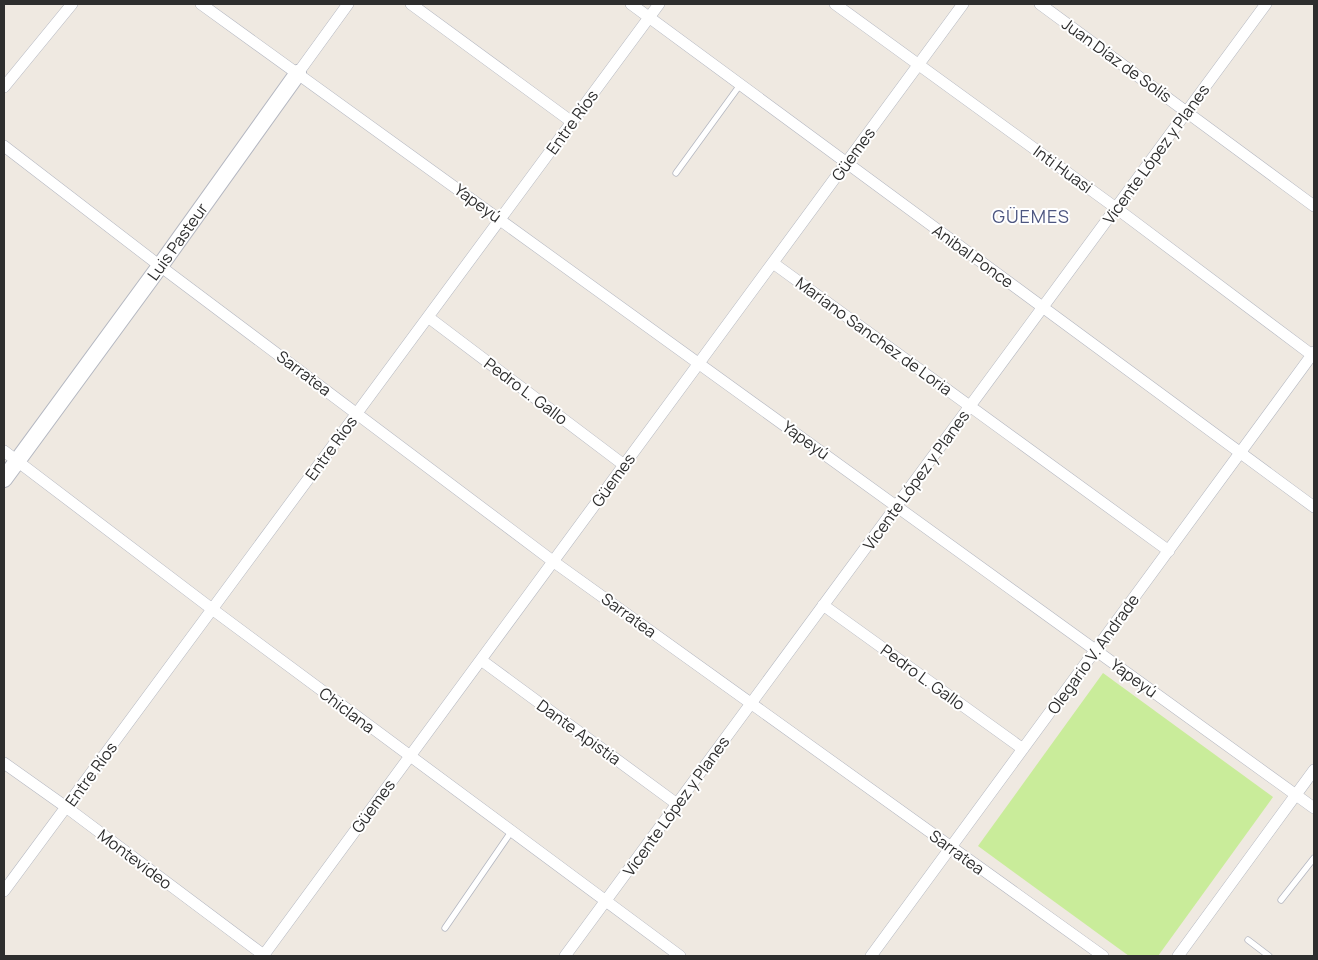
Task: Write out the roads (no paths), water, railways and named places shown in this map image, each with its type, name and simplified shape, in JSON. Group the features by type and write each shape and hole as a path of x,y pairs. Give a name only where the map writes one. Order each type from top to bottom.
{"main road":[{"name":"Luis Pasteur","path":"4,479 10,456 160,266 298,72"}],"street":[{"path":"4,87 72,4"},
{"name":"Yapeyú","path":"201,4 298,72 1314,808"},
{"name":"Luis Pasteur","path":"298,72 348,4"},
{"path":"411,4 572,122"},
{"name":"Anibal Ponce","path":"631,4 1314,507"},
{"name":"Entre Ríos","path":"4,891 659,4"},
{"name":"Inti Huasi","path":"835,4 1313,353"},
{"name":"Güemes","path":"264,956 963,4"},
{"name":"Juan Díaz de Solís","path":"1040,4 1314,206"},
{"name":"Vicente López y Planes","path":"565,956 1266,4"},
{"name":"Sarratea","path":"4,146 160,266 357,412 554,562 1103,956"},
{"name":"Mariano Sanchez de Loria","path":"773,263 1169,551"},
{"name":"Pedro L. Gallo","path":"428,317 624,465"},
{"name":"Olegario V. Andrade","path":"871,956 1313,353"},
{"name":"Chiclana","path":"10,456 212,610 680,956"},
{"name":"Pedro L. Gallo","path":"823,605 1022,749"},
{"name":"Dante Apistia","path":"481,660 677,804"},
{"name":"Montevideo","path":"4,763 66,807 264,956"},
{"path":"1178,956 1314,770"}],"lane":[{"path":"676,172 740,85"},
{"path":"444,928 511,832"},
{"path":"1282,900 1314,858"},
{"path":"1248,940 1269,956"}],"district":[{"name":"GÜEMES","path":"1031,217"}]}
